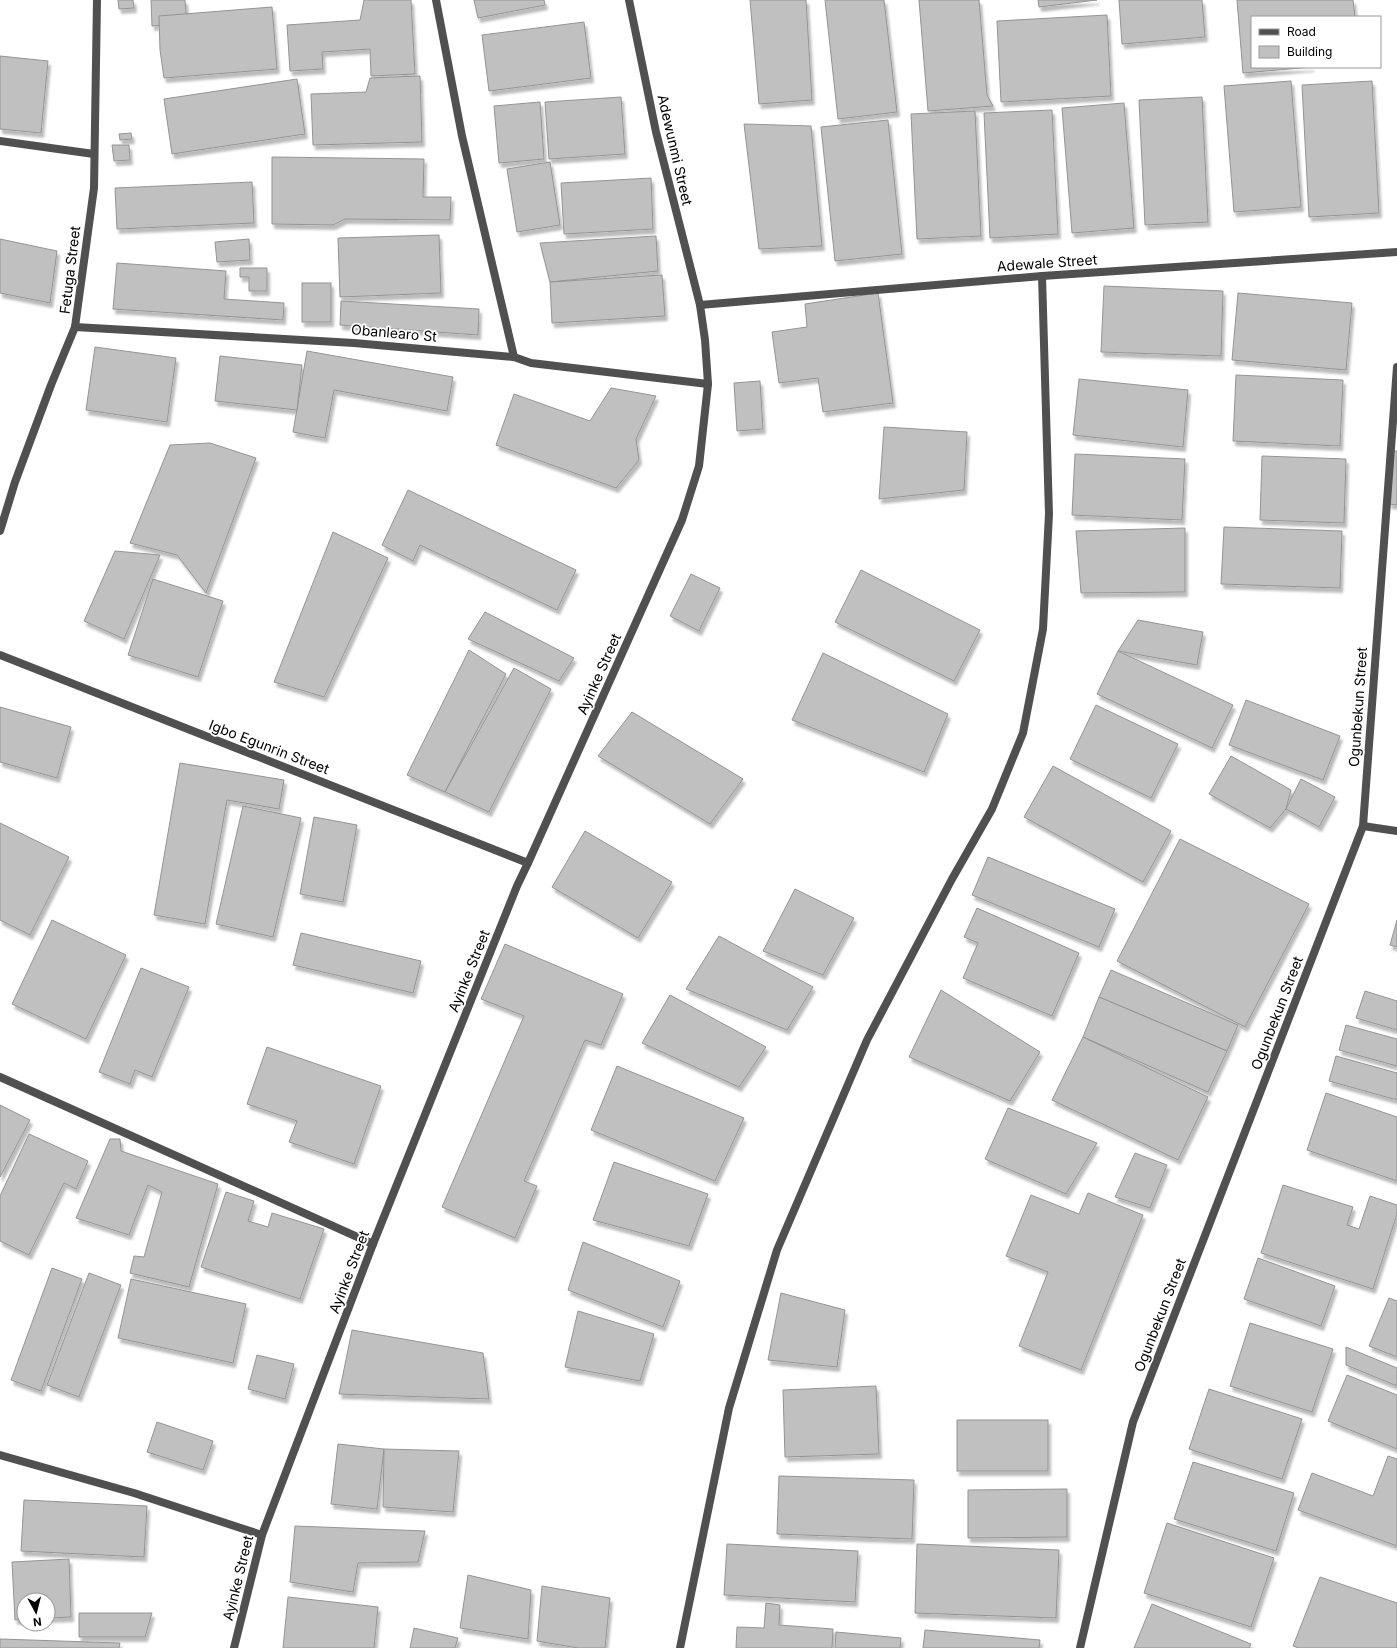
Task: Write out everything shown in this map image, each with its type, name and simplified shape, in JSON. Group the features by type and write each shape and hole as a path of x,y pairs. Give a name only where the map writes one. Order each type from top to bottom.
{"street":[{"name":"Fetuga Street","path":"0,530 15,482 51,385 75,327 94,188 97,0"},
{"path":"436,0 462,136 514,356"},
{"name":"Adewunmi Street","path":"629,0 656,132 700,305"},
{"path":"0,141 94,154"},
{"name":"Adewale Street","path":"700,305 1042,276 1397,252"},
{"path":"680,1648 730,1408 777,1250 867,1040 992,809 1023,733 1043,629 1049,514 1042,276"},
{"name":"Ayinke Street","path":"234,1648 262,1535 374,1244 517,886 682,520 699,466 708,384 705,340 700,305"},
{"name":"Obanlearo St","path":"75,327 354,343 514,356 531,363 708,384"},
{"name":"Ogunbekun Street","path":"1080,1648 1133,1422 1363,826 1397,367"},
{"name":"Igbo Egunrin Street","path":"0,655 528,863"},
{"path":"1363,826 1397,831"},
{"path":"0,1076 374,1244"},
{"path":"0,1455 134,1493 262,1535"}],"building":[{"path":"118,0 133,0 134,8 119,9"},
{"path":"151,0 185,0 187,23 152,26"},
{"path":"364,0 411,0 415,74 371,76 370,49 322,52 323,69 290,71 287,25 360,20"},
{"path":"474,0 544,0 545,5 478,18"},
{"path":"750,0 806,0 812,100 759,104"},
{"path":"825,0 884,0 897,112 838,119"},
{"path":"919,0 979,0 987,95 993,106 928,111"},
{"path":"1038,0 1097,0 1039,7"},
{"path":"1119,0 1202,0 1205,37 1122,44"},
{"path":"1237,0 1353,0 1355,16 1251,16 1251,68 1300,68 1243,73"},
{"path":"272,7 277,69 164,78 160,50 159,16"},
{"path":"1107,15 1111,96 1001,102 997,21"},
{"path":"584,22 591,78 489,91 482,35"},
{"path":"0,56 48,61 41,133 0,129"},
{"path":"420,76 422,142 313,145 311,94 366,92 370,78"},
{"path":"297,79 305,134 172,154 164,99"},
{"path":"1291,81 1301,207 1234,212 1224,86"},
{"path":"1372,81 1379,213 1309,217 1302,85"},
{"path":"621,97 625,154 549,159 545,102"},
{"path":"1202,97 1208,222 1145,225 1139,100"},
{"path":"540,102 544,159 499,163 494,106"},
{"path":"1124,103 1134,228 1072,233 1062,108"},
{"path":"1052,110 1058,234 990,238 984,113"},
{"path":"975,111 981,236 917,239 911,114"},
{"path":"888,120 902,254 835,261 821,127"},
{"path":"744,124 811,126 822,246 759,249"},
{"path":"131,133 132,139 120,140 119,134"},
{"path":"112,145 129,145 130,160 114,161"},
{"path":"272,157 424,159 423,197 451,197 450,220 345,219 333,225 272,224"},
{"path":"550,162 560,225 517,232 507,169"},
{"path":"651,178 653,229 564,234 561,183"},
{"path":"252,182 254,223 117,229 115,188"},
{"path":"439,235 441,293 340,297 338,238"},
{"path":"656,236 658,271 550,282 540,243"},
{"path":"0,239 57,251 50,303 0,293"},
{"path":"249,239 250,260 217,262 215,242"},
{"path":"117,263 226,271 224,299 284,303 283,320 113,309"},
{"path":"240,268 267,268 267,291 249,291 249,277 240,277"},
{"path":"662,275 665,316 552,323 550,282"},
{"path":"302,283 331,283 331,322 302,322"},
{"path":"1104,286 1223,291 1221,356 1101,352"},
{"path":"878,293 893,403 823,412 818,378 779,383 772,332 807,327 805,304"},
{"path":"1238,293 1352,303 1346,370 1232,360"},
{"path":"341,301 479,309 478,335 340,325"},
{"path":"95,347 176,358 167,422 86,410"},
{"path":"307,351 453,377 447,411 334,390 325,438 293,432"},
{"path":"220,356 302,365 297,410 215,401"},
{"path":"1236,375 1343,380 1340,446 1233,441"},
{"path":"1079,379 1188,390 1183,447 1073,435"},
{"path":"760,381 763,429 737,431 734,383"},
{"path":"611,388 656,396 636,439 639,460 616,488 496,445 514,394 590,421"},
{"path":"884,427 967,432 964,490 879,499"},
{"path":"210,443 256,458 206,593 177,555 130,543 170,445"},
{"path":"1393,451 1397,451 1397,505 1389,504"},
{"path":"1075,454 1185,459 1182,520 1072,515"},
{"path":"1262,456 1346,459 1344,523 1260,520"},
{"path":"408,490 576,570 557,610 420,545 413,561 382,545"},
{"path":"1224,527 1342,531 1340,588 1221,584"},
{"path":"1185,528 1185,592 1081,593 1076,531"},
{"path":"333,532 388,558 324,697 274,682"},
{"path":"115,551 160,555 124,639 84,621"},
{"path":"861,570 980,630 954,681 835,622"},
{"path":"691,574 720,588 699,631 670,616"},
{"path":"153,579 223,601 198,677 128,655"},
{"path":"485,612 574,658 559,681 468,639"},
{"path":"1138,620 1203,632 1197,665 1118,651"},
{"path":"469,650 506,674 445,792 407,775"},
{"path":"1118,651 1233,705 1212,748 1097,694"},
{"path":"823,653 948,714 924,772 792,720"},
{"path":"514,668 551,689 489,812 445,792"},
{"path":"1246,700 1340,736 1323,780 1229,745"},
{"path":"1096,705 1178,744 1151,798 1070,759"},
{"path":"0,707 71,727 57,778 0,762"},
{"path":"632,712 743,779 710,824 598,756"},
{"path":"1231,756 1291,790 1286,809 1270,828 1209,794"},
{"path":"180,763 284,780 279,809 227,800 205,924 154,915"},
{"path":"1053,766 1171,831 1143,882 1024,817"},
{"path":"1301,779 1335,797 1319,827 1286,809"},
{"path":"243,806 301,818 273,937 216,924"},
{"path":"314,817 357,825 343,902 300,894"},
{"path":"0,823 69,857 30,935 0,920"},
{"path":"585,831 672,882 638,938 552,887"},
{"path":"1180,839 1309,904 1245,1027 1117,961"},
{"path":"988,857 1115,909 1099,947 972,895"},
{"path":"795,889 854,918 823,975 763,951"},
{"path":"977,908 1079,953 1052,1016 963,978 978,943 964,937"},
{"path":"52,920 126,955 86,1039 12,1004"},
{"path":"1397,920 1397,947 1390,945"},
{"path":"301,933 421,961 413,993 293,965"},
{"path":"719,936 813,987 787,1030 686,989"},
{"path":"505,944 623,994 601,1045 585,1040 524,1181 537,1186 515,1238 442,1207 524,1016 481,999"},
{"path":"141,968 189,987 152,1077 135,1070 130,1084 99,1072"},
{"path":"1111,970 1238,1025 1227,1051 1099,997"},
{"path":"941,990 1040,1052 1010,1101 909,1057"},
{"path":"1365,991 1397,1001 1397,1030 1356,1018"},
{"path":"670,995 766,1047 739,1087 642,1043"},
{"path":"1099,997 1227,1051 1208,1092 1083,1037"},
{"path":"1346,1025 1397,1039 1397,1066 1339,1050"},
{"path":"1083,1037 1208,1097 1178,1160 1052,1100"},
{"path":"267,1047 381,1086 354,1164 289,1142 297,1121 247,1104"},
{"path":"1336,1056 1397,1073 1397,1100 1329,1081"},
{"path":"617,1066 744,1118 715,1181 591,1130"},
{"path":"1326,1093 1397,1117 1397,1181 1307,1150"},
{"path":"0,1105 30,1120 0,1177"},
{"path":"1008,1108 1097,1143 1066,1194 985,1159"},
{"path":"29,1134 88,1161 76,1189 64,1183 29,1255 0,1241 0,1196"},
{"path":"110,1139 120,1139 121,1151 218,1184 189,1287 130,1273 134,1256 144,1257 162,1192 148,1185 129,1235 76,1218"},
{"path":"1135,1153 1167,1165 1150,1208 1115,1197"},
{"path":"614,1162 708,1194 689,1246 593,1220"},
{"path":"1283,1185 1353,1207 1347,1225 1359,1229 1370,1196 1397,1205 1397,1214 1373,1289 1261,1253"},
{"path":"226,1192 254,1201 248,1221 268,1227 272,1213 324,1229 300,1299 201,1267"},
{"path":"1088,1193 1143,1215 1081,1370 1019,1346 1048,1272 1006,1256 1031,1195 1079,1214"},
{"path":"583,1242 680,1281 663,1327 568,1290"},
{"path":"1258,1258 1335,1286 1321,1326 1244,1299"},
{"path":"52,1268 82,1279 41,1391 11,1380"},
{"path":"89,1273 121,1285 79,1397 47,1385"},
{"path":"131,1279 246,1304 233,1363 118,1338"},
{"path":"781,1293 845,1310 837,1367 768,1360"},
{"path":"1389,1298 1397,1301 1397,1357 1369,1346"},
{"path":"578,1311 654,1334 640,1381 565,1367"},
{"path":"1250,1323 1333,1349 1312,1412 1230,1386"},
{"path":"352,1330 483,1353 489,1399 339,1394"},
{"path":"1346,1347 1397,1368 1397,1386 1346,1365"},
{"path":"257,1355 294,1364 285,1399 248,1389"},
{"path":"1347,1375 1397,1395 1397,1449 1328,1421"},
{"path":"876,1386 879,1454 785,1457 783,1390"},
{"path":"1209,1389 1302,1419 1282,1479 1189,1449"},
{"path":"957,1420 1048,1420 1048,1471 957,1471"},
{"path":"157,1422 213,1441 203,1470 147,1452"},
{"path":"338,1444 384,1449 377,1509 331,1504"},
{"path":"384,1449 459,1451 453,1512 383,1507"},
{"path":"1388,1456 1397,1459 1397,1546 1298,1510 1312,1473 1373,1496"},
{"path":"1193,1462 1294,1493 1276,1551 1174,1519"},
{"path":"779,1476 914,1480 912,1539 777,1534"},
{"path":"1067,1489 1067,1537 968,1538 968,1490"},
{"path":"24,1500 147,1506 144,1557 21,1551"},
{"path":"1167,1523 1274,1558 1251,1627 1144,1593"},
{"path":"295,1526 425,1531 418,1562 358,1563 353,1592 290,1582"},
{"path":"727,1544 858,1551 855,1602 724,1595"},
{"path":"917,1544 1059,1550 1056,1618 915,1613"},
{"path":"69,1559 71,1617 56,1618 56,1592 16,1592 15,1620 12,1562"},
{"path":"468,1575 531,1590 528,1639 460,1628"},
{"path":"1320,1577 1397,1603 1397,1648 1299,1648 1293,1646"},
{"path":"542,1586 610,1598 605,1648 578,1648 537,1641"},
{"path":"288,1597 378,1607 374,1648 283,1648"},
{"path":"766,1603 780,1605 779,1625 833,1629 832,1648 736,1648 737,1627 764,1628"},
{"path":"1152,1604 1251,1644 1249,1648 1134,1648"},
{"path":"79,1613 152,1613 145,1637 79,1637"},
{"path":"414,1628 458,1638 455,1648 410,1648"},
{"path":"925,1630 1040,1640 1039,1648 923,1648"},
{"path":"836,1632 901,1638 900,1648 835,1648"},
{"path":"0,1639 120,1643 119,1648 0,1648"}]}
